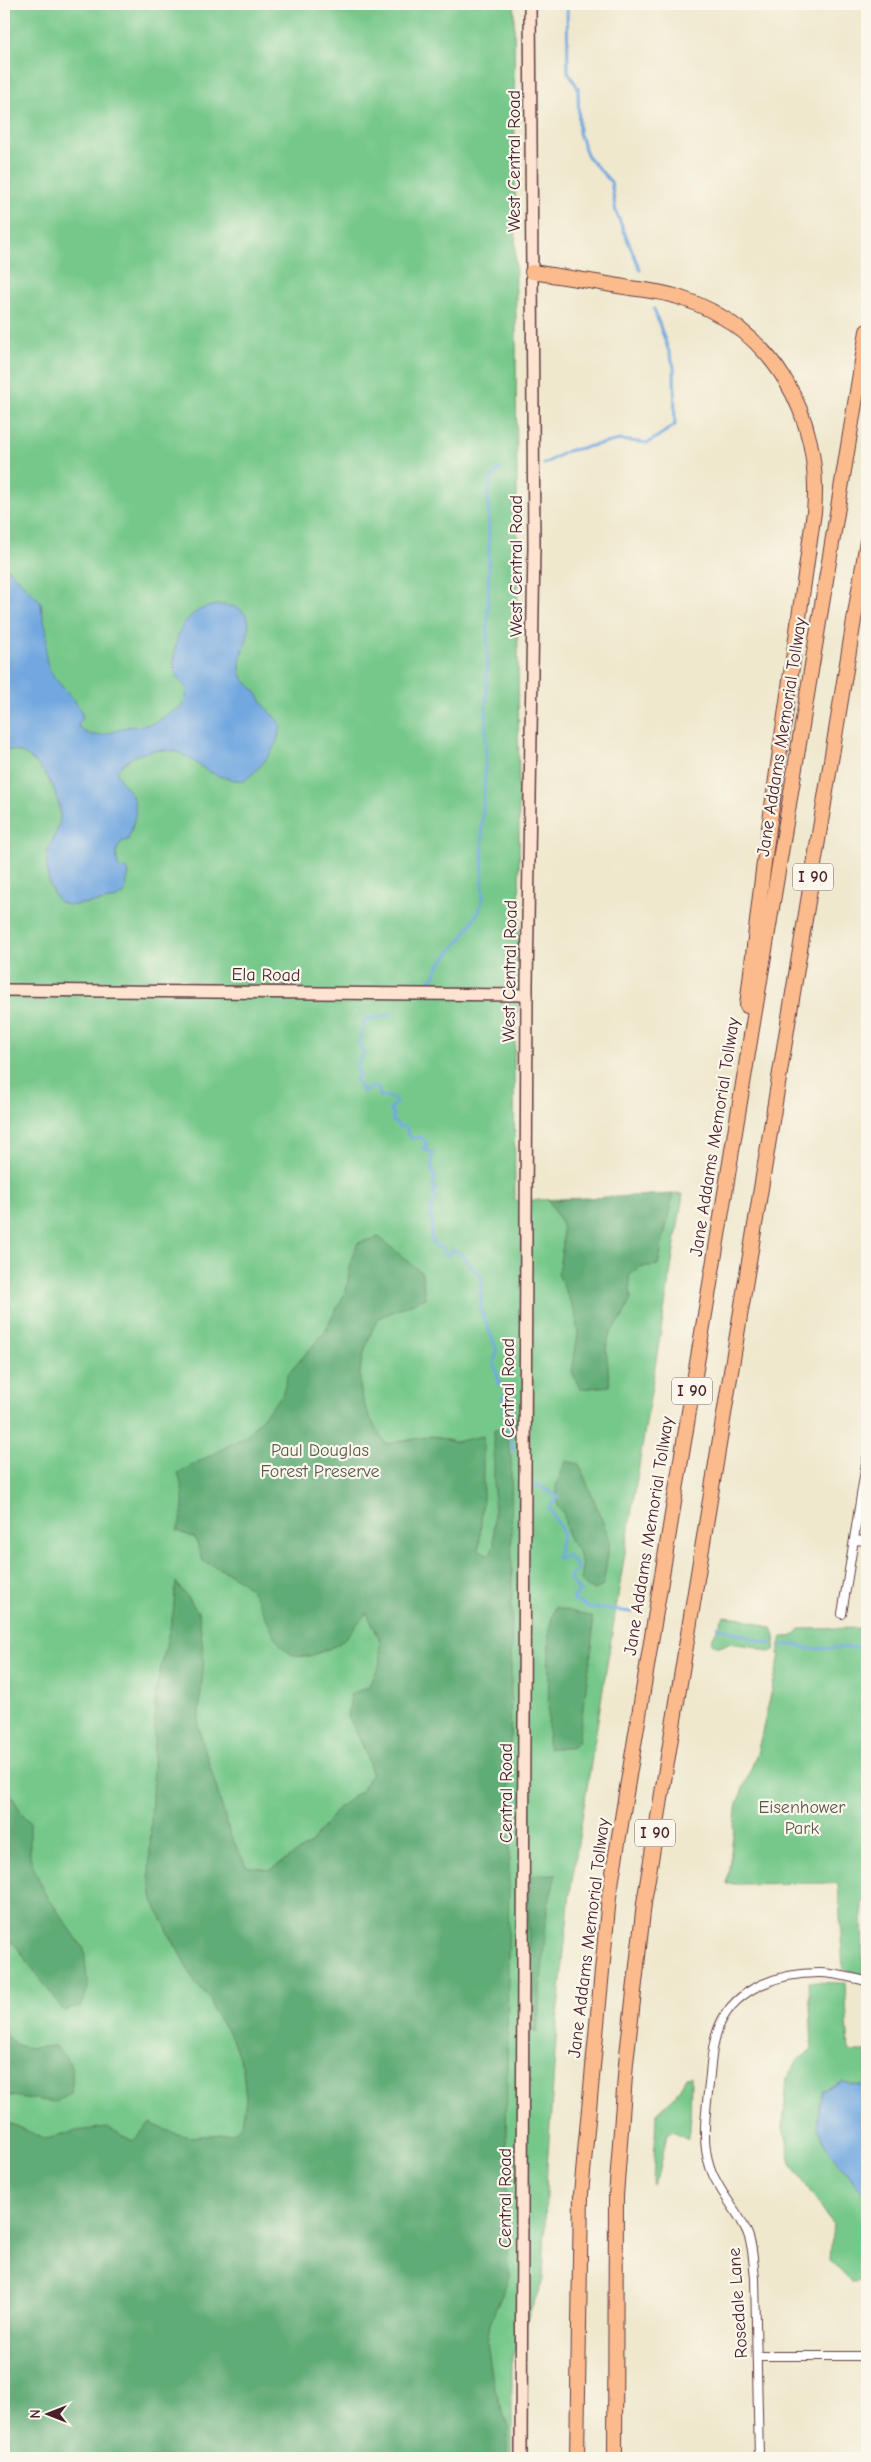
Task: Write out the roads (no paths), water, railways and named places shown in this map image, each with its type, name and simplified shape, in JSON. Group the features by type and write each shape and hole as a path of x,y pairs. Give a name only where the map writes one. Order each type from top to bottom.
{"highway":[{"path":"532,272 678,297 717,314 754,340 780,370 802,410 811,442 816,476 814,512 763,870 733,1141"},
{"name":"Jane Addams Memorial Tollway","path":"577,2458 580,2194 609,1897 867,331"},
{"name":"I 90","path":"615,2458 616,2196 626,2063 644,1902 867,541"}],"street":[{"name":"West Central Road","path":"526,1129 534,546 530,4"},
{"name":"Ela Road","path":"4,990 527,995"},
{"name":"Central Road","path":"521,2458 526,1129"},
{"path":"842,1614 867,1458"},
{"path":"854,1540 867,1541"},
{"name":"Rosedale Lane","path":"759,2458 755,2278 751,2249 746,2227 719,2186 710,2167 705,2140 705,2118 712,2058 719,2026 729,2009 740,1998 776,1978 820,1973 867,1981"},
{"path":"757,2356 867,2356"}],"water":[{"path":"4,565 41,602 47,634 46,656 49,668 56,680 78,705 83,718 78,725 89,734 102,735 128,727 151,724 182,708 187,694 185,686 177,677 175,671 175,651 180,630 196,612 216,605 231,606 243,612 249,622 240,671 244,679 281,724 277,741 263,763 244,781 212,773 186,756 174,751 156,750 146,752 129,759 122,765 117,772 132,796 135,812 128,840 121,842 116,852 118,866 121,869 127,868 129,873 124,894 114,899 68,905 62,903 57,898 48,878 47,856 60,821 59,805 50,782 35,762 15,751 4,750"},
{"path":"842,2082 867,2086 867,2197 833,2156 819,2130 818,2115 822,2091"}],"waterway":[{"path":"567,4 568,72 578,88 579,133 588,157 611,182 616,212 640,270"},
{"path":"544,464 567,451 620,440 648,443 675,425 674,366 654,309"},
{"path":"428,981 434,977 439,965 463,937 479,911 483,897 482,825 485,777 489,546 488,492 491,479 501,468"},
{"path":"394,1011 388,1015 365,1020 359,1042 360,1048 365,1051 356,1067 360,1073 356,1080 363,1092 373,1086 379,1088 380,1097 386,1096 395,1100 396,1103 390,1110 394,1115 392,1121 400,1128 404,1126 407,1129 408,1135 413,1139 421,1137 427,1143 423,1149 433,1153 431,1165 433,1168 432,1172 436,1175 433,1184 436,1190 433,1193 437,1199 431,1206 432,1212 429,1216 433,1222 431,1237 436,1247 443,1248 444,1256 447,1256 452,1250 457,1252 481,1275 483,1285 481,1288 481,1310 497,1350 494,1364 500,1385"},
{"path":"503,1396 513,1451"},
{"path":"536,1484 558,1497 549,1508 563,1532 557,1558 561,1559 565,1555 573,1561 577,1568 577,1571 571,1574 570,1579 580,1592 574,1596 574,1600 589,1608 632,1612"},
{"path":"717,1627 771,1644"},
{"path":"783,1646 796,1644 808,1649 867,1647"}],"park label":[{"name":"Paul Douglas Forest Preserve","path":"320,1460"},
{"name":"Eisenhower Park","path":"802,1817"}]}
